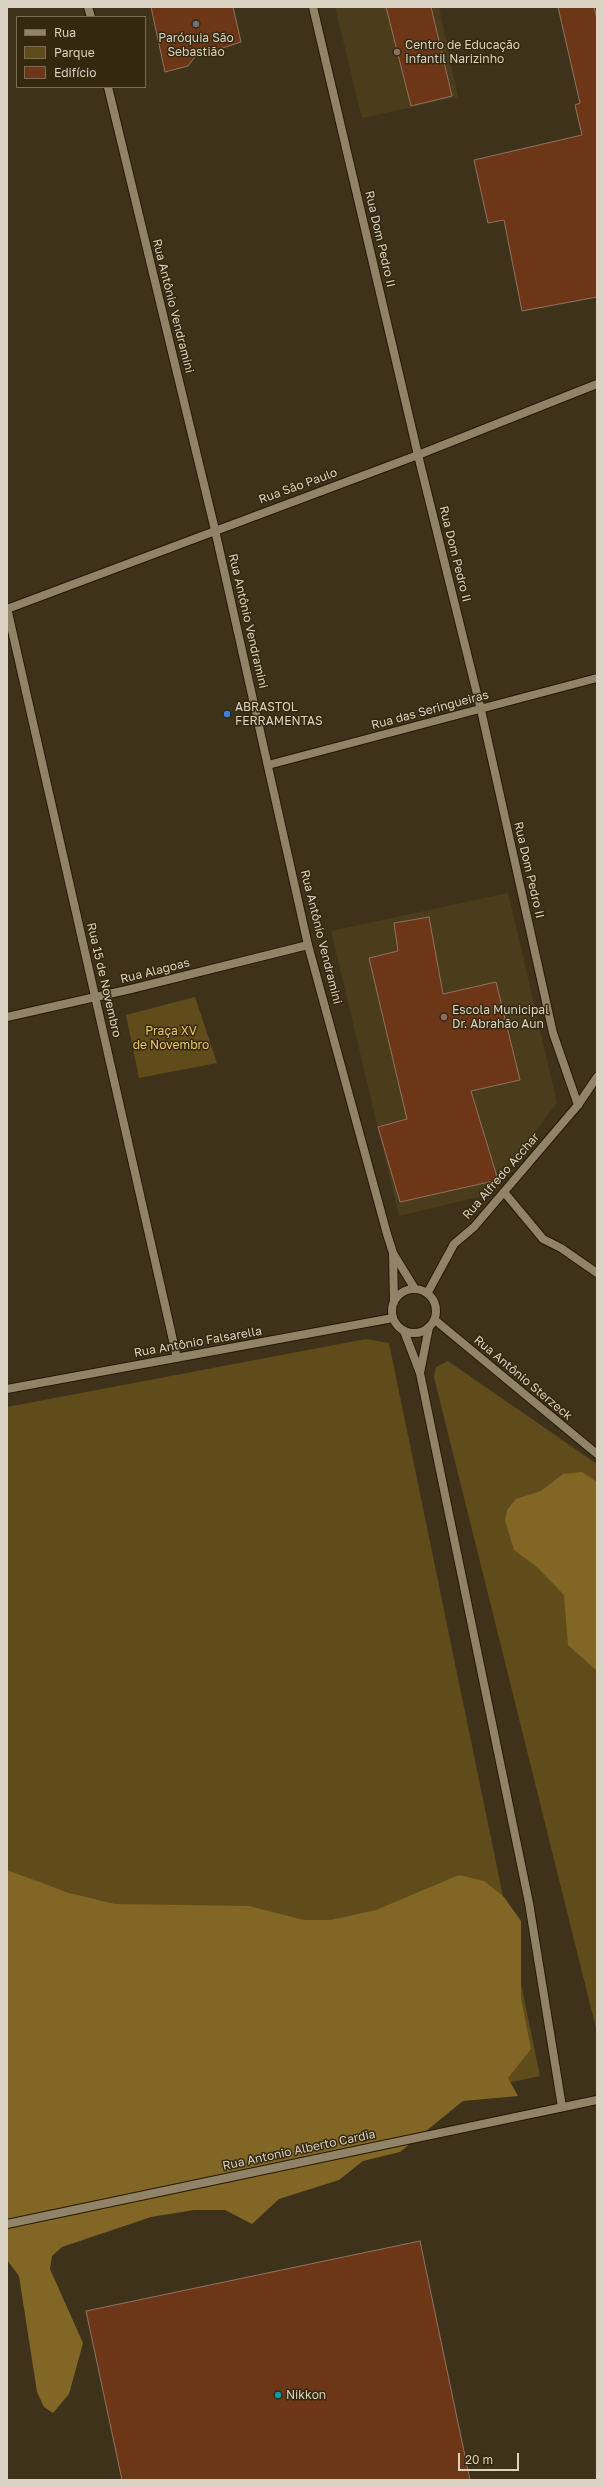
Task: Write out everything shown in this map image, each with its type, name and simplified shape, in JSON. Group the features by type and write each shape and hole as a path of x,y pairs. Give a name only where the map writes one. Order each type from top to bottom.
{"street":[{"name":"Rua Dom Pedro II","path":"313,7 418,455 481,710 553,1033 578,1105"},
{"name":"Rua Antônio Vendramini","path":"108,88 215,530 308,945 393,1253 394,1302"},
{"name":"Rua São Paulo","path":"7,609 418,455 597,384"},
{"name":"Rua 15 de Novembro","path":"7,609 177,1358"},
{"name":"Rua das Seringueiras","path":"268,765 481,710 597,678"},
{"name":"Rua Alagoas","path":"7,1017 308,945"},
{"name":"Rua Alfredo Acchar","path":"428,1292 454,1244 474,1227 504,1192 578,1105 597,1077"},
{"path":"504,1192 543,1239 560,1248 597,1273"},
{"name":"Rua Antônio Vendramini","path":"393,1253 415,1288"},
{"path":"404,1331 422,1332 435,1320 435,1303 428,1292 415,1288 406,1290 394,1302 393,1318 404,1331 420,1374 529,1903 562,2107"},
{"name":"Rua Antônio Falsarella","path":"7,1389 393,1318"},
{"name":"Rua Antônio Sterzeck","path":"435,1320 597,1454"},
{"path":"420,1374 429,1327"},
{"name":"Rua Antonio Alberto Cardia","path":"7,2224 597,2100"}],"shaded area":[{"name":"Centro de Educação Infantil Narizinho","path":"335,7 439,7 458,97 362,118"},
{"name":"Escola Municipal Dr. Abrahão Aun","path":"508,893 557,1103 486,1195 399,1216 331,931"},
{"path":"582,1472 597,1482 597,1671 568,1645 564,1595 538,1568 514,1550 505,1521 507,1510 516,1499 541,1491 563,1474"},
{"path":"7,1870 69,1893 115,1904 249,1906 304,1920 331,1920 376,1910 459,1875 484,1881 504,1897 521,1921 521,1998 531,2049 508,2078 518,2096 463,2101 400,2152 363,2161 339,2180 279,2199 252,2224 225,2210 194,2210 151,2217 62,2247 52,2256 50,2269 83,2343 69,2394 53,2413 44,2407 37,2392 19,2276 7,2260"}],"green space":[{"name":"Praça XV de Novembro","path":"195,997 217,1063 139,1078 126,1015"},
{"path":"366,1339 389,1343 540,2076 7,2191 7,1407"},
{"path":"448,1361 597,1464 597,2032 434,1377 436,1367"}],"building":[{"name":"Paróquia São Sebastião","path":"151,7 233,7 241,42 195,57 188,66 165,72"},
{"path":"386,7 431,7 452,96 411,106"},
{"path":"558,7 594,7 597,19 597,297 522,311 504,220 488,223 474,160 582,135 575,105 580,103"},
{"path":"429,917 443,994 496,982 520,1080 471,1091 498,1180 400,1202 378,1127 407,1119 369,958 398,951 394,923"},
{"name":"Nikkon","path":"420,2241 470,2480 122,2480 86,2311"}],"place":[{"name":"Paróquia São Sebastião","path":"196,24"},
{"name":"Centro de Educação Infantil Narizinho","path":"397,52"},
{"name":"ABRASTOL FERRAMENTAS","path":"227,714"},
{"name":"Escola Municipal Dr. Abrahão Aun","path":"444,1017"},
{"name":"Nikkon","path":"278,2395"}]}
